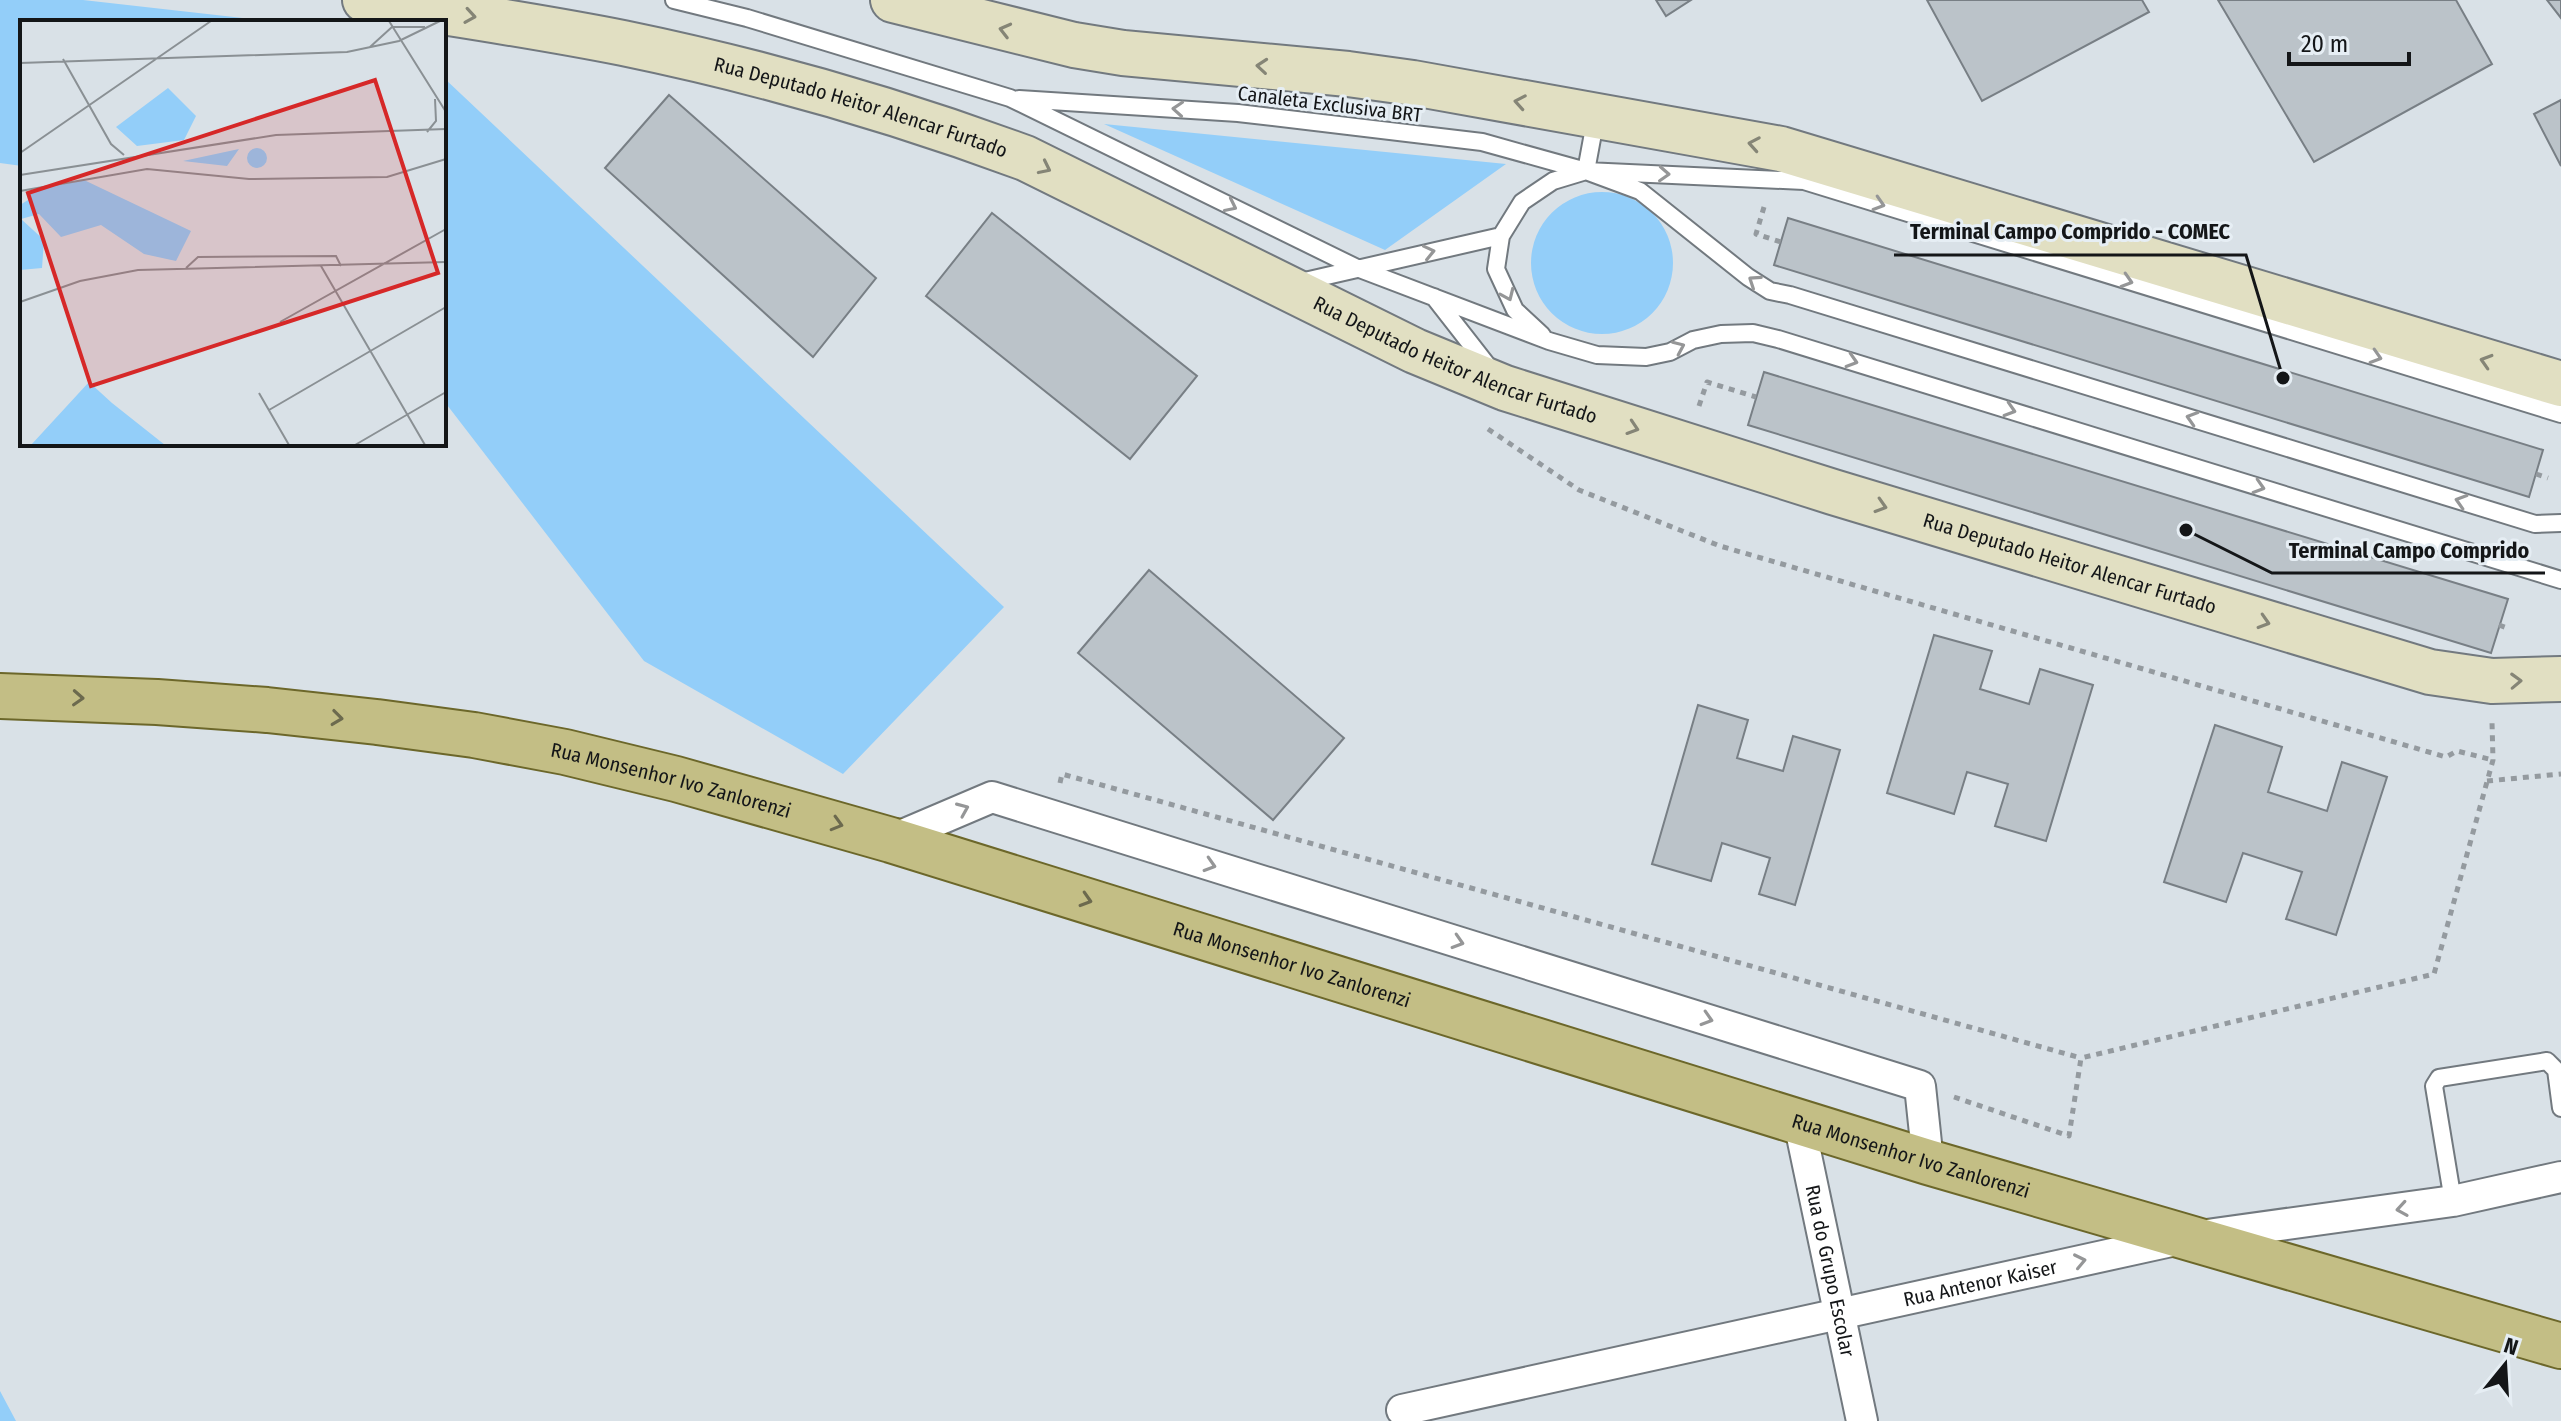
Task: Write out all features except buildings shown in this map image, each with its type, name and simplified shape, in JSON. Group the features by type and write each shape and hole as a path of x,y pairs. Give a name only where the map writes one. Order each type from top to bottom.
{"main road":[{"name":"Rua Monsenhor Ivo Zanlorenzi","path":"0,696 142,701 267,710 474,735 565,752 676,779 891,840 1928,1162 2561,1346"}],"street":[{"name":"Rua Deputado Heitor Alencar Furtado","path":"365,0 533,27 679,56 812,90 964,135 1025,158 1415,351 1505,388 2430,672 2492,681 2561,679"},
{"path":"893,0 1074,45 1123,53 1348,74 1781,149 2561,384"},
{"path":"891,840 992,797 1051,815 1920,1086 1928,1162"},
{"name":"Rua do Grupo Escolar","path":"1799,1122 1862,1421"},
{"name":"Rua Antenor Kaiser","path":"1402,1410 2185,1238 2453,1201 2561,1177"}],"lane":[{"name":"Canaleta Exclusiva BRT","path":"674,0 747,18 1010,98 1357,268 1549,341 1597,355 1646,357 1670,352 1693,340 1721,334 1753,333 2543,574"},
{"name":"Canaleta Exclusiva BRT","path":"1010,98 1238,113 1482,142 1586,171"},
{"path":"1586,171 1596,116"},
{"path":"1586,171 1640,191 1770,291 2561,532"},
{"path":"1549,341 1515,310 1496,269 1501,236 1522,202 1553,181 1586,171 1804,181 2561,414"},
{"path":"1281,286 1501,236"},
{"path":"1433,296 1505,388"},
{"path":"2535,524 2561,523"},
{"path":"2543,574 2561,572"},
{"path":"2543,574 2561,580"},
{"path":"2453,1201 2434,1086 2439,1078 2547,1061 2556,1070 2561,1108"}],"path":[{"path":"1686,445 1707,382 1756,397"},
{"path":"1478,422 1579,490 1720,546 2446,757 2457,751 2493,760"},
{"path":"2536,474 2548,478"},
{"path":"2499,625 2507,628"},
{"path":"1051,815 1062,774 2081,1058 2434,974 2493,760 2492,681"},
{"path":"2487,781 2561,774"},
{"path":"1920,1086 2069,1136 2081,1058"}],"shaded area":[{"path":"0,0 83,0 261,20 20,20 20,166 0,163"},
{"path":"446,80 1004,607 843,774 644,661 446,404"},
{"path":"1104,124 1506,164 1385,250"},
{"path":"1602,192 1629,197 1652,213 1668,236 1673,263 1668,290 1652,313 1629,329 1602,334 1575,329 1552,313 1536,290 1531,263 1536,236 1552,213 1575,197"},
{"path":"0,1391 16,1421 0,1421"}],"place":[{"name":"Terminal Campo Comprido - COMEC","path":"2283,378"},
{"name":"Terminal Campo Comprido","path":"2186,530"}]}
